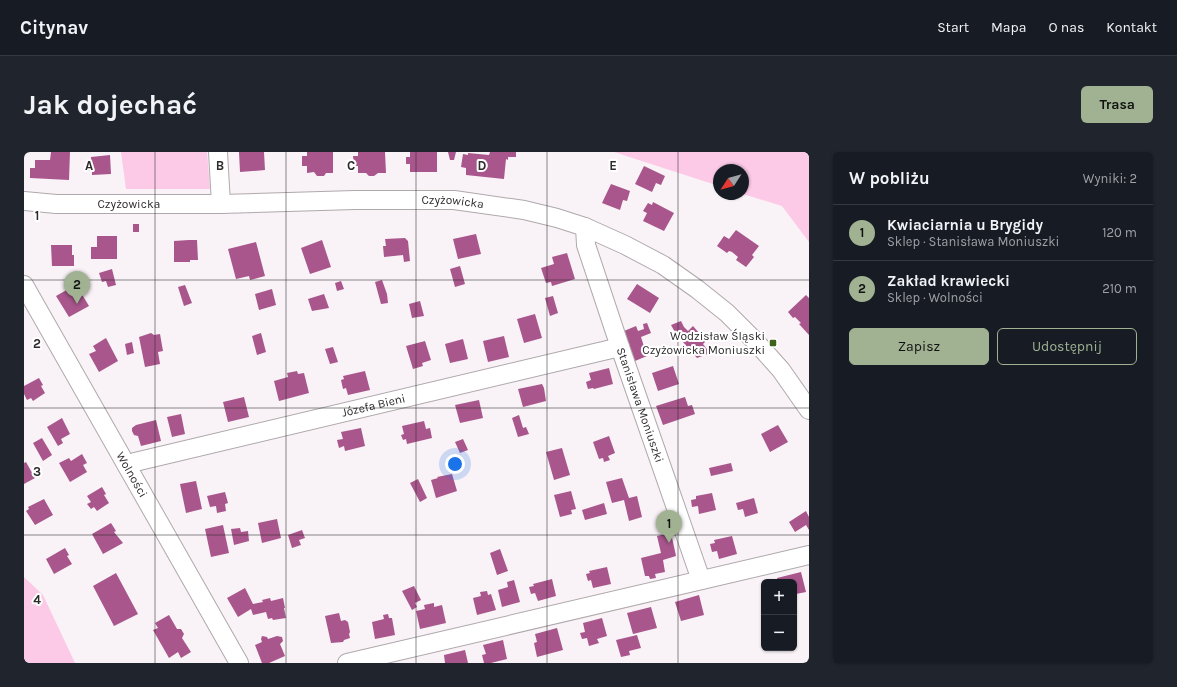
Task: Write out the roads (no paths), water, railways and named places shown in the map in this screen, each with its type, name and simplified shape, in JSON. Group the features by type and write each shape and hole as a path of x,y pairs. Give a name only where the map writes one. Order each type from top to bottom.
{"street":[{"path":"218,152 221,204"},
{"name":"Czyżowicka","path":"24,201 56,204 221,204 355,200 454,200 524,210 557,218 585,227 625,244 663,265 697,288 756,342 781,370 809,410"},
{"name":"Stanisława Moniuszki","path":"585,227 586,245 701,580"},
{"name":"Wolności","path":"24,285 239,663"},
{"name":"Józefa Bieni","path":"127,466 135,462 620,347"},
{"path":"347,663 809,555"}],"place":[{"name":"Zakład krawiecki","path":"77,304"},
{"name":"Wodzisław Śląski Czyżowicka Moniuszki","path":"773,343"},
{"name":"Kwiaciarnia u Brygidy","path":"669,543"}]}
